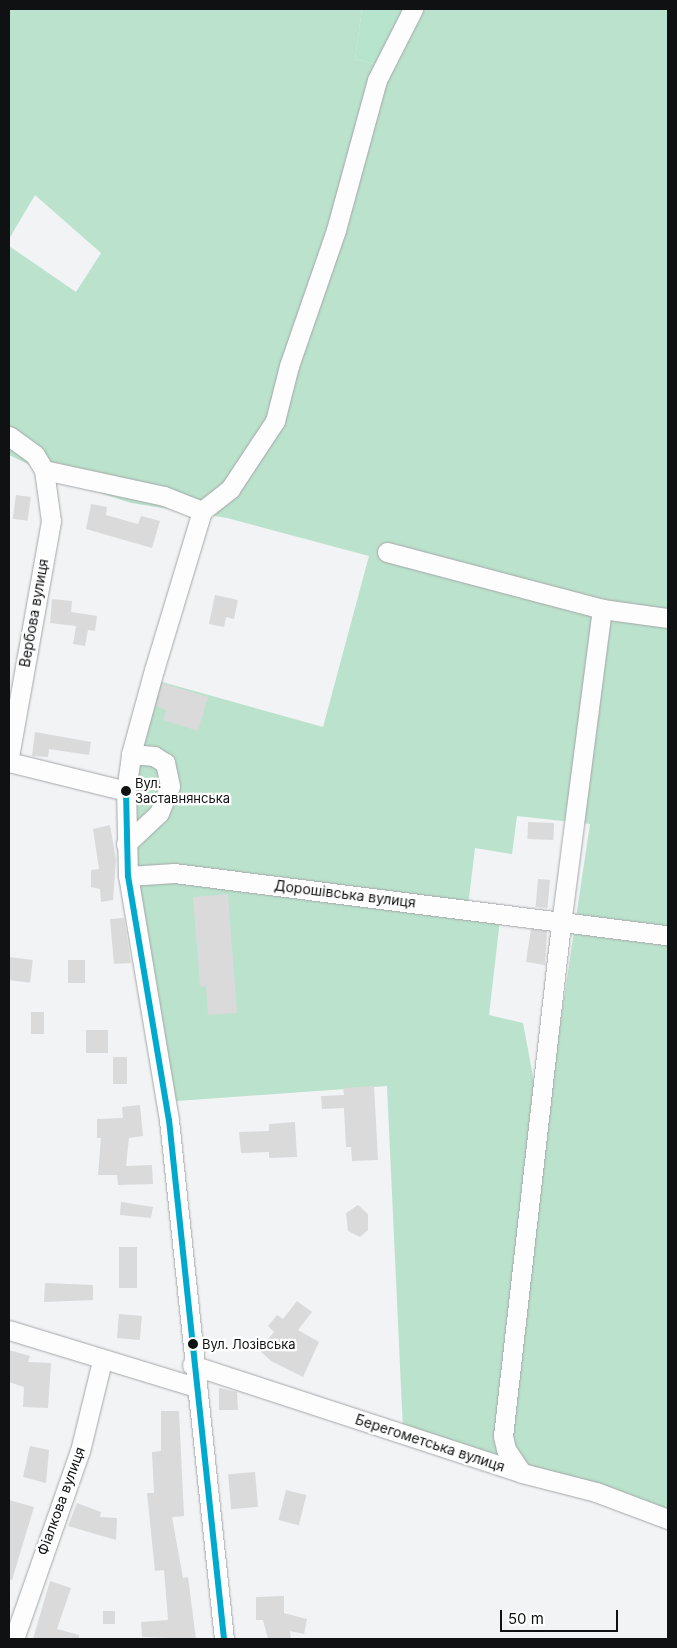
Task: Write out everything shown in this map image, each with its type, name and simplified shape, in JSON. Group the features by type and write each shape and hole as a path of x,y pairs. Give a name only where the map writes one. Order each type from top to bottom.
{"street":[{"path":"224,1639 192,1365 168,1120 128,876 126,791 131,754 202,511 230,489 275,421 289,366 336,230 364,117 393,42 413,9"},
{"path":"9,436 35,455 44,470 164,496 202,511"},
{"name":"Вербова вулиця","path":"9,756 51,522 44,470"},
{"path":"387,552 602,610 668,618"},
{"path":"522,1473 506,1449 503,1436 561,924 602,610"},
{"path":"126,844 159,813 170,786 165,763 154,756 131,754"},
{"path":"9,762 126,791"},
{"name":"Дорошівська вулиця","path":"128,876 174,873 561,924 668,936"},
{"path":"9,1330 102,1361 195,1387"},
{"name":"Фіалкова вулиця","path":"14,1639 80,1451 102,1361"},
{"name":"Берегометська вулиця","path":"192,1365 522,1473 596,1492 668,1519"}],"green space":[{"path":"9,9 362,9 355,59 395,70 425,9 668,9 668,1518 403,1430 387,1086 163,1102 121,800 155,680 323,727 369,556 227,518 131,503 63,481 9,455 9,246 76,292 101,253 35,195 9,239","holes":["517,816 590,824 551,1085 534,1082 523,1023 489,1015 501,911 468,906 475,848 512,854"]},
{"path":"362,9 425,9 395,70 355,59"}],"building":[{"path":"16,495 31,497 28,521 13,519"},
{"path":"91,504 107,507 106,515 138,524 141,516 160,521 152,548 86,529"},
{"path":"215,595 238,600 234,619 226,617 224,627 209,624"},
{"path":"52,599 72,601 71,612 97,616 95,631 88,630 85,646 73,644 76,626 50,623"},
{"path":"162,683 208,697 198,731 163,720 166,710 156,706"},
{"path":"35,732 91,742 89,755 49,749 48,757 32,756"},
{"path":"528,822 554,823 553,840 527,839"},
{"path":"110,825 116,860 113,900 101,902 100,889 91,887 91,870 99,869 93,829"},
{"path":"538,879 550,880 548,908 536,907"},
{"path":"228,894 237,1013 208,1015 206,986 200,986 193,897"},
{"path":"124,918 131,963 114,964 110,919"},
{"path":"531,929 547,931 545,965 526,962"},
{"path":"9,957 33,960 30,983 9,980"},
{"path":"68,960 85,960 85,983 68,983"},
{"path":"31,1012 44,1012 44,1034 31,1034"},
{"path":"86,1030 108,1030 108,1053 86,1053"},
{"path":"113,1057 127,1057 127,1084 113,1084"},
{"path":"374,1086 378,1160 352,1161 351,1147 346,1147 344,1108 322,1109 321,1096 344,1095 343,1088"},
{"path":"140,1105 143,1136 129,1138 126,1166 152,1165 153,1184 118,1185 117,1175 98,1175 101,1138 97,1138 97,1119 123,1118 122,1107"},
{"path":"295,1122 297,1157 269,1158 269,1152 241,1153 239,1132 269,1131 269,1124"},
{"path":"121,1202 153,1207 151,1218 120,1215"},
{"path":"358,1205 368,1214 368,1230 360,1237 348,1231 346,1213"},
{"path":"119,1247 137,1247 137,1288 119,1288"},
{"path":"45,1283 93,1285 93,1300 44,1302"},
{"path":"297,1301 312,1312 298,1330 319,1342 303,1377 271,1361 259,1350 274,1332 268,1326 277,1315 283,1319"},
{"path":"119,1314 142,1316 140,1340 117,1338"},
{"path":"9,1350 30,1356 28,1362 51,1363 48,1408 23,1407 24,1387 9,1382"},
{"path":"219,1388 237,1392 238,1410 219,1410"},
{"path":"161,1411 179,1411 184,1516 172,1517 183,1578 188,1577 196,1639 142,1637 141,1622 168,1620 164,1570 155,1571 147,1493 154,1493 152,1452 161,1451"},
{"path":"30,1446 49,1450 46,1483 23,1477"},
{"path":"255,1472 258,1507 231,1509 228,1474"},
{"path":"286,1490 306,1495 299,1525 279,1520"},
{"path":"9,1500 34,1507 12,1580 9,1579"},
{"path":"77,1503 101,1512 100,1517 117,1518 116,1540 68,1526"},
{"path":"50,1581 71,1588 57,1629 79,1635 79,1639 33,1639"},
{"path":"284,1596 284,1613 307,1619 304,1634 290,1631 291,1639 268,1639 263,1620 256,1620 256,1597"},
{"path":"103,1611 115,1611 115,1624 103,1624"}],"transit line":[{"path":"126,791 128,876 169,1120 224,1639"}],"place":[{"name":"Вул. Заставнянська","path":"126,791"},
{"name":"Вул. Лозівська","path":"193,1344"}]}
